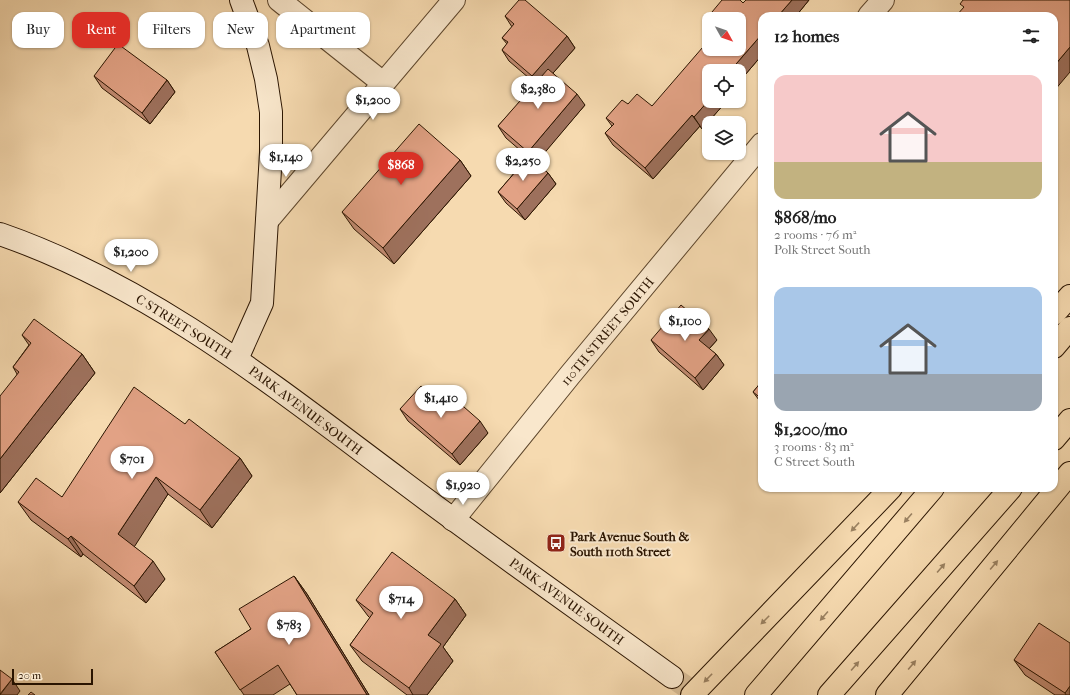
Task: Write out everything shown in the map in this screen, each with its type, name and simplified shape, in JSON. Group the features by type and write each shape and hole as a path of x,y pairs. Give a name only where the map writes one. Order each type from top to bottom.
{"highway":[{"path":"1058,310 1070,296"},
{"path":"1058,342 1070,328"},
{"path":"1058,434 1070,420"},
{"path":"1058,488 1070,473"},
{"path":"692,695 887,492"},
{"path":"756,695 930,492"},
{"path":"829,695 1007,492"},
{"path":"887,695 1054,492"}],"street":[{"name":"PARK AVENUE SOUTH","path":"241,0 258,46 266,79 271,112 271,153 262,303 237,359 453,520 672,677"},
{"path":"279,0 383,83"},
{"path":"267,221 454,0"},
{"path":"872,12 883,0"},
{"name":"110TH STREET SOUTH","path":"453,520 570,375 758,149"},
{"name":"C STREET SOUTH","path":"0,234 81,266 118,285 172,316 237,359"}],"building":[{"path":"519,0 525,0 567,36 532,76 502,50 508,42 502,38 514,24 505,16"},
{"path":"722,0 740,0 743,3 746,0 792,0 782,12 758,12 758,39 746,52 746,12 712,12"},
{"path":"963,0 1070,0 1070,47 1058,61 1058,12 960,12 964,7 960,4"},
{"path":"115,48 123,48 167,80 142,113 94,76"},
{"path":"702,48 702,56 743,56 736,64 702,64 702,108 694,117 692,115 645,168 605,133 614,124 606,118 622,100 628,104 637,94 652,106"},
{"path":"548,69 577,94 528,152 498,126"},
{"path":"419,124 460,160 383,248 342,212"},
{"path":"529,156 548,173 517,209 498,192"},
{"path":"681,305 709,329 699,340 716,354 695,378 651,340"},
{"path":"34,319 82,354 0,459 0,396 19,372 13,367 31,343 22,335"},
{"path":"421,386 448,410 456,400 480,421 452,454 400,409"},
{"path":"758,386 758,396 753,392"},
{"path":"134,387 185,424 189,419 240,458 200,510 156,477 118,534 153,561 134,586 71,536 68,539 18,502 36,478 62,497"},
{"path":"392,552 455,599 428,635 441,644 409,688 350,645 373,613 356,600"},
{"path":"294,576 367,695 297,695 278,665 240,690 215,652 251,629 239,609"},
{"path":"1039,623 1070,643 1070,686 1065,693 1014,660"},
{"path":"0,670 12,679 0,694"},
{"path":"31,692 35,695 28,695"}],"tunnel":[{"path":"672,677 698,695"}],"place":[{"name":"Park Avenue South & South 110th Street","path":"556,543"}]}
